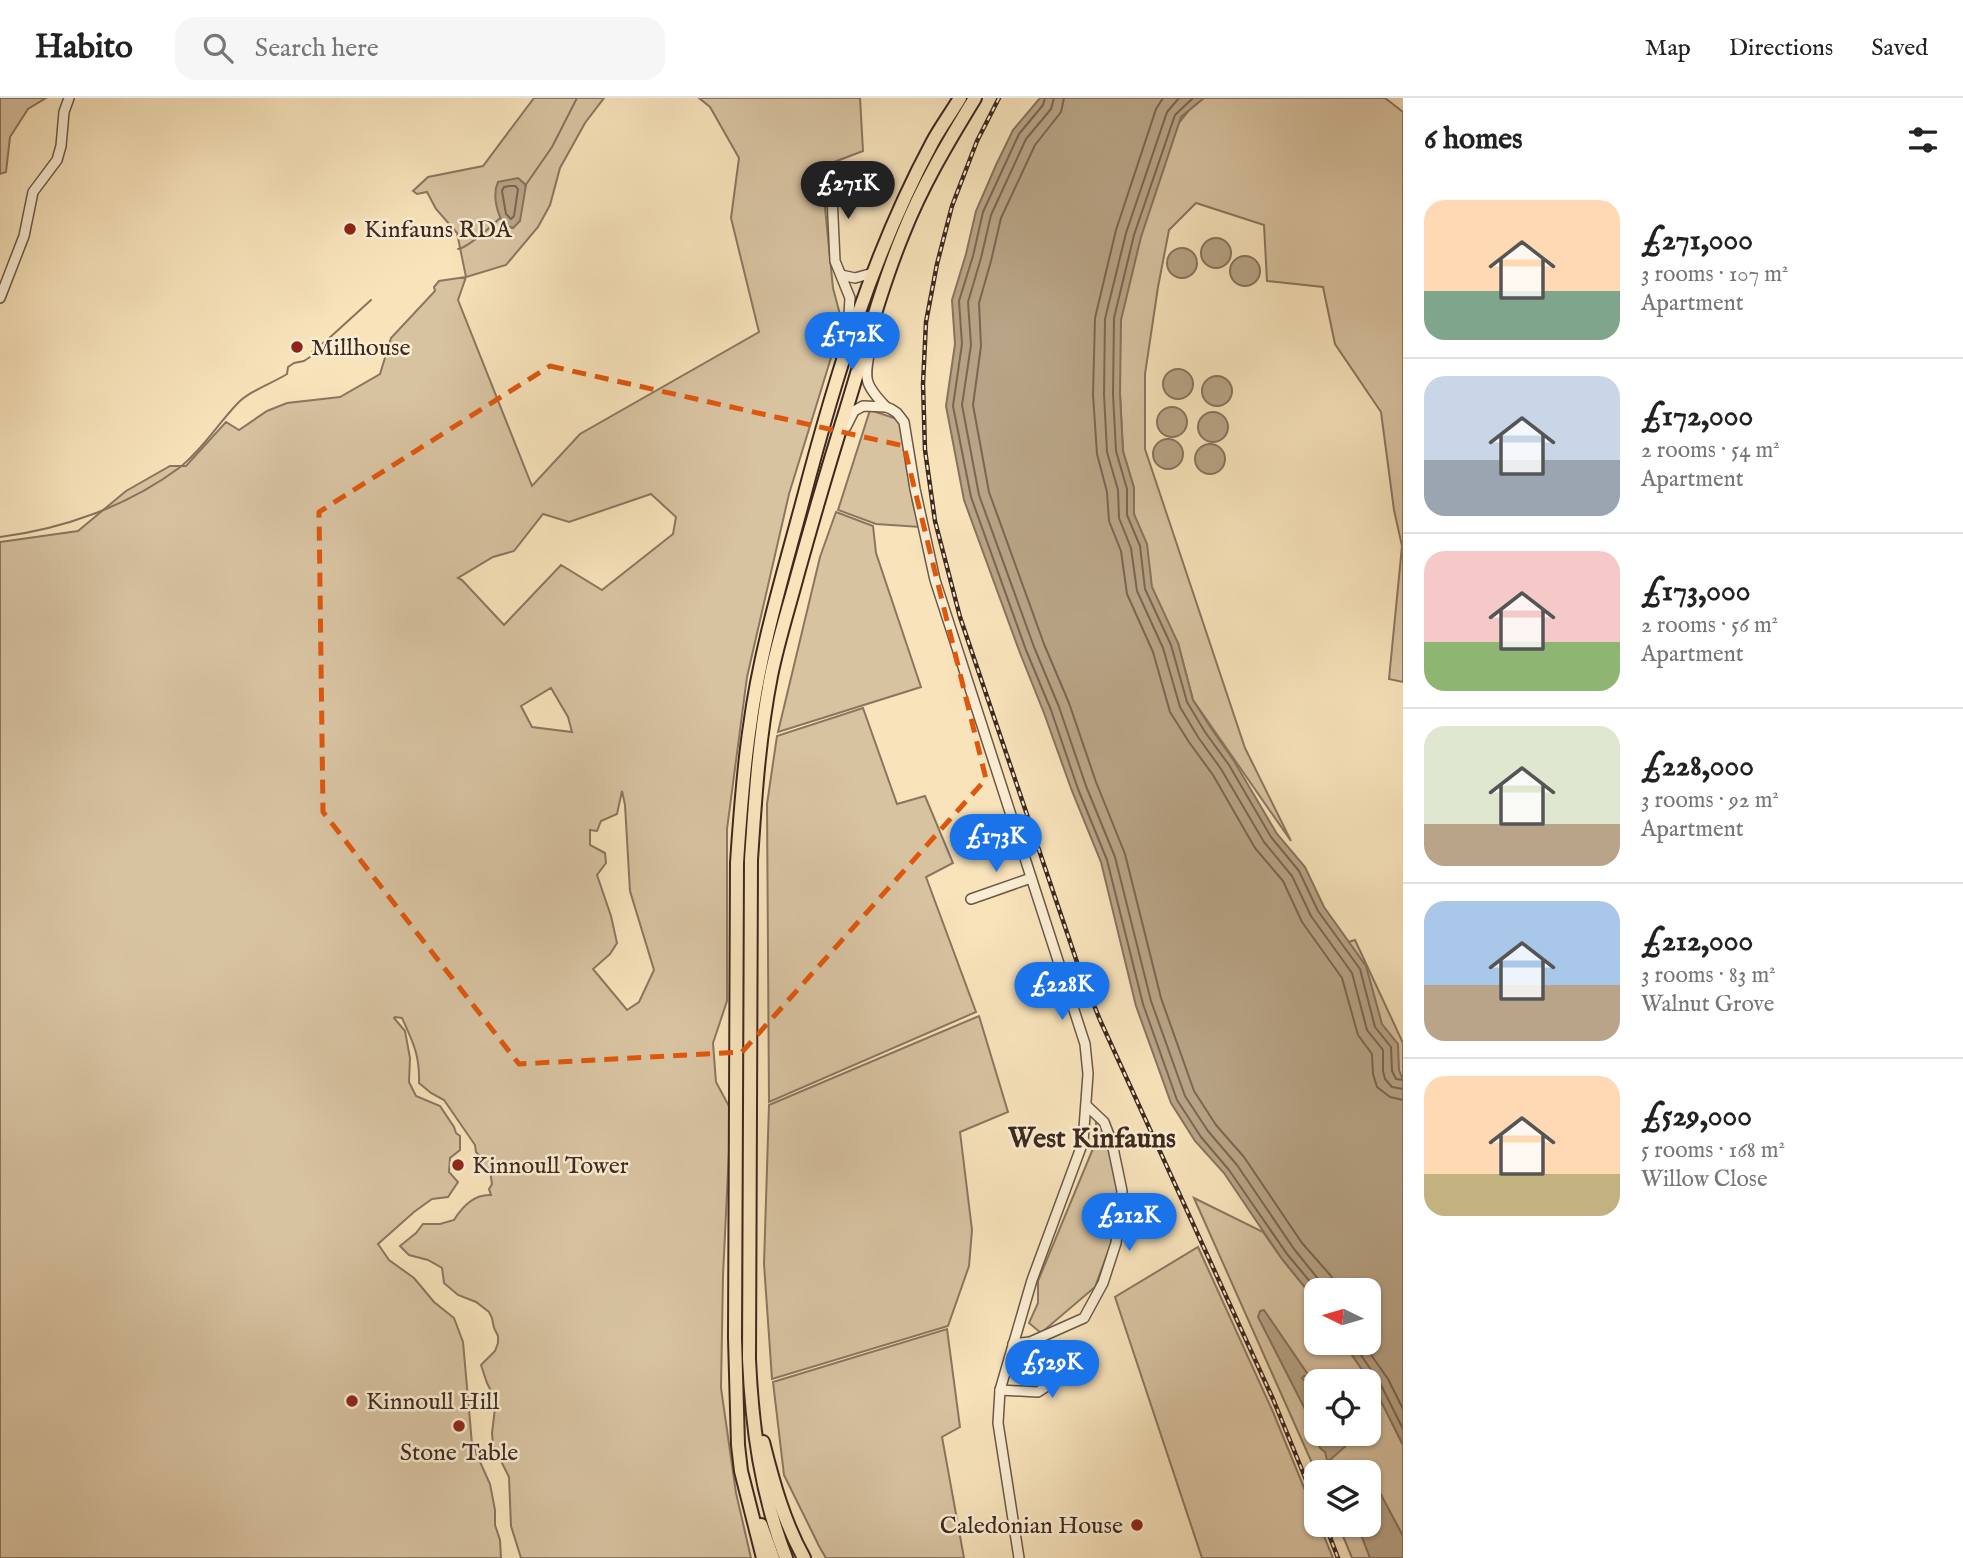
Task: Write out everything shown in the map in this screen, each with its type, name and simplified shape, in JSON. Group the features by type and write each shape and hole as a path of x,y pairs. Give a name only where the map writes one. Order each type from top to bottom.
{"highway":[{"path":"762,1558 741,1471 735,1289 737,863 742,786 750,725 763,657 813,460 855,323 873,273 932,143 960,98"},
{"path":"786,1558 768,1501 756,1444 749,1359 750,874 755,789 771,675 829,463 884,284 921,192 975,98"},
{"path":"749,1359 761,1434 769,1463 785,1519 804,1558"},
{"path":"737,1390 747,1468 773,1558"}],"street":[{"path":"0,298 24,236 33,192 57,160 64,112 69,98"},
{"path":"831,174 835,261 850,298 832,396"},
{"path":"841,275 855,278 873,273"},
{"path":"874,322 866,377 869,388 904,422 915,489 935,580 1085,1044 1088,1074 1083,1142 1032,1280 1000,1390 998,1423 1019,1558"},
{"path":"829,463 854,411 863,406 886,407"},
{"path":"971,899 1031,878"},
{"path":"1013,1344 1030,1342 1084,1318 1103,1283 1116,1243 1122,1191 1104,1122 1087,1106"},
{"path":"1000,1390 1038,1392 1090,1358"}],"highlighted area":[{"path":"550,366 904,446 986,779 742,1052 519,1064 323,812 319,512"}],"shaded area":[{"path":"0,98 46,98 28,109 10,137 6,172 0,174"},
{"path":"534,98 604,98 585,123 560,168 550,205 538,227 506,265 466,277 457,233 436,209 427,192 417,194 413,191 428,177 483,166"},
{"path":"699,98 860,98 863,151 821,167 833,288 842,322 789,494 747,677 727,829 727,1001 713,1043 716,1082 731,1110 721,1388 736,1493 751,1558 521,1558 511,1526 509,1477 493,1445 495,1408 492,1393 481,1365 495,1351 498,1343 492,1318 489,1312 476,1302 458,1295 444,1283 442,1268 428,1260 409,1255 400,1246 423,1224 440,1224 454,1220 469,1202 491,1195 490,1171 477,1166 479,1155 475,1145 444,1100 419,1083 417,1057 412,1042 402,1018 395,1017 405,1031 410,1058 409,1082 416,1096 440,1106 460,1136 460,1150 450,1158 449,1172 458,1182 448,1197 432,1199 378,1244 389,1260 414,1278 434,1302 454,1318 463,1342 472,1444 490,1484 501,1558 0,1558 0,542 78,531 126,491 170,466 186,466 226,422 239,430 267,411 287,403 340,397 380,374 391,338 435,291 434,287 439,281 466,277 458,300 532,486 580,434 759,332 731,218 739,158 710,107","holes":["651,494 676,517 673,534 602,590 561,565 504,625 458,578 493,557 514,551 543,514 569,522","551,688 568,717 572,732 532,727 521,706","622,791 630,891 654,970 639,1002 627,1010 593,969 610,954 617,943 597,875 606,863 605,853 590,845 590,830 597,831 601,821 617,814"]},
{"path":"1203,98 1385,98 1403,112 1403,682 1389,679 1402,546 1394,510 1381,412 1335,344 1323,287 1267,281 1264,225 1196,203 1169,230 1158,287 1145,374 1145,449 1245,748 1291,841 1193,700 1178,643 1151,591 1134,514 1134,488 1123,451 1120,394 1112,337 1148,162 1190,109"},
{"path":"870,410 900,420 913,503 920,527 876,524 838,510"},
{"path":"836,512 873,526 876,553 921,687 778,732 820,557"},
{"path":"863,708 897,804 925,796 953,863 926,877 976,1012 769,1102 767,804 777,736"},
{"path":"1355,940 1403,1043 1403,1080 1338,945"},
{"path":"979,1016 1008,1112 960,1132 972,1230 969,1266 948,1326 772,1379 764,1264 769,1105"},
{"path":"1096,1123 1100,1123 1115,1168 1118,1196 1111,1244 1095,1287 1041,1333 1029,1323 1038,1303 1038,1281 1097,1139"},
{"path":"1194,1198 1263,1232 1304,1286 1304,1355 1352,1355 1362,1369 1304,1369 1304,1445"},
{"path":"1198,1247 1273,1412 1304,1488 1304,1537 1324,1537 1333,1558 1202,1558 1115,1297"},
{"path":"947,1329 960,1427 942,1437 964,1558 826,1558 784,1475 773,1382"},
{"path":"1381,1401 1403,1445 1403,1558 1352,1558 1343,1537 1381,1537 1381,1460 1311,1460 1304,1446 1381,1446"}],"water":[{"path":"1040,98 1204,98 1181,117 1141,237 1121,320 1120,394 1123,451 1134,488 1134,514 1147,544 1152,587 1178,643 1193,700 1234,761 1277,834 1305,867 1324,907 1366,966 1382,1024 1398,1044 1399,1070 1403,1080 1403,1445 1381,1401 1381,1369 1362,1369 1352,1355 1381,1355 1381,1278 1304,1278 1304,1286 1282,1259 1224,1173 1195,1141 1171,1103 1136,1006 1101,862 964,500 946,406 955,344 952,300 976,211 1013,130"},
{"path":"518,178 526,185 520,221 513,228 504,225 501,220 495,193 498,182"},
{"path":"1216,238 1227,242 1231,253 1227,264 1216,268 1205,264 1201,253 1205,242"},
{"path":"1182,248 1193,252 1197,263 1193,274 1182,278 1171,274 1167,263 1171,252"},
{"path":"1245,256 1256,260 1260,271 1256,282 1245,286 1234,282 1230,271 1234,260"},
{"path":"1178,369 1189,373 1193,384 1189,395 1178,399 1167,395 1163,384 1167,373"},
{"path":"1217,376 1228,380 1232,391 1228,402 1217,406 1206,402 1202,391 1206,380"},
{"path":"1172,407 1183,411 1187,422 1183,433 1172,437 1161,433 1157,422 1161,411"},
{"path":"1213,412 1224,416 1228,427 1224,438 1213,442 1202,438 1198,427 1202,416"},
{"path":"1168,439 1179,443 1183,454 1179,465 1168,469 1157,465 1153,454 1157,443"},
{"path":"1210,444 1221,448 1225,459 1221,470 1210,474 1199,470 1195,459 1199,448"},
{"path":"1264,1310 1304,1369 1302,1378 1304,1407 1258,1317 1260,1311"},
{"path":"1319,1446 1346,1446 1330,1460 1327,1460 1325,1452"},
{"path":"1381,1495 1403,1536 1403,1558 1370,1558 1362,1537 1381,1537"}],"waterway":[{"path":"525,186 552,147 577,98"},
{"path":"458,249 473,241 500,218"},
{"path":"0,537 71,522 117,504 159,482 195,453 242,399 287,374 288,367 294,363 310,357 314,349 371,300"}],"railway":[{"path":"999,98 977,141 952,206 926,322 923,384 925,450 935,521 960,617 1080,971 1273,1399 1304,1475"},
{"path":"1330,1537 1338,1558"}],"place":[{"name":"Kinfauns RDA","path":"350,229"},
{"name":"Millhouse","path":"297,347"},
{"name":"Kinnoull Tower","path":"458,1165"},
{"name":"Kinnoull Hill","path":"352,1401"},
{"name":"Stone Table","path":"459,1426"},
{"name":"Caledonian House","path":"1137,1525"}],"district":[{"name":"West Kinfauns","path":"1092,1137"}]}
